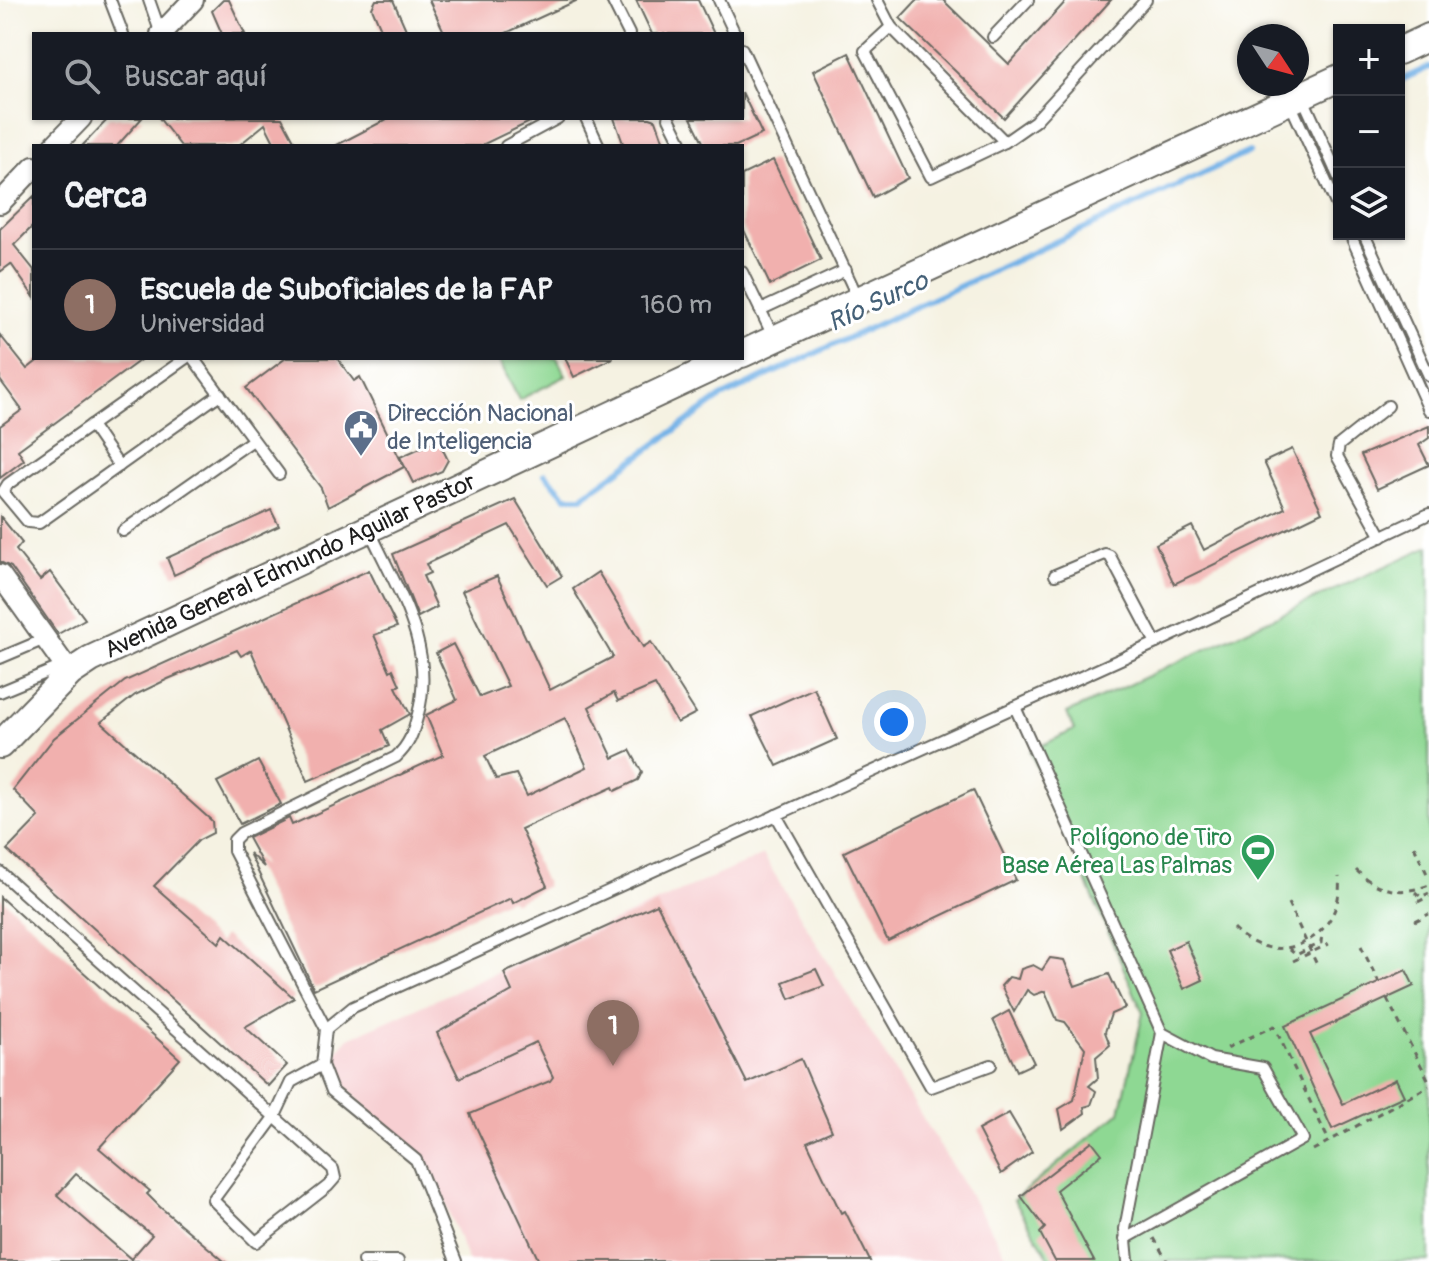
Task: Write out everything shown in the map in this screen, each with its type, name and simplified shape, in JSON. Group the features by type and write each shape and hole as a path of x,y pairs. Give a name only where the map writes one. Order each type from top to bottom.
{"street":[{"path":"163,32 193,0"},
{"path":"1405,48 1429,37"},
{"path":"744,353 1333,81"},
{"path":"56,144 79,120"},
{"path":"0,203 32,169"},
{"name":"Avenida General Edmundo Aguilar Pastor","path":"0,745 68,669 729,360"},
{"path":"0,575 68,669"}],"lane":[{"path":"110,0 122,32"},
{"path":"149,0 160,32"},
{"path":"612,0 628,32"},
{"path":"719,0 734,32"},
{"path":"877,0 891,27 1005,142"},
{"path":"993,37 1028,0"},
{"path":"891,27 865,51 931,177 1005,142 1035,121 1146,0"},
{"path":"744,53 859,299"},
{"path":"1296,98 1335,168"},
{"path":"1296,98 1315,157 1333,197"},
{"path":"510,144 554,120"},
{"path":"587,120 598,144"},
{"path":"670,120 680,144"},
{"path":"1315,157 1327,151"},
{"path":"1353,240 1429,410"},
{"path":"1357,250 1364,240"},
{"path":"1367,240 1429,376"},
{"path":"760,310 846,270"},
{"path":"744,276 774,339"},
{"path":"183,360 8,484 3,492 28,522 39,523 220,394"},
{"path":"194,360 279,474"},
{"path":"1382,537 1337,456 1339,445 1388,406"},
{"path":"91,425 119,466"},
{"path":"123,531 253,440"},
{"path":"326,1029 353,1007 1156,643 1429,514"},
{"path":"369,529 420,640 424,690 410,744 396,757 241,833 234,840 234,851 326,1029 322,1065 332,1091 416,1160 456,1261"},
{"path":"1055,575 1105,554 1110,556 1156,643"},
{"path":"0,658 45,639"},
{"path":"0,692 68,669"},
{"path":"1015,707 1162,1033 1125,1239 1128,1261"},
{"path":"776,815 931,1087 991,1065"},
{"path":"0,872 275,1116 333,1169 335,1178 256,1242 213,1200 275,1116 291,1082 322,1065"},
{"path":"1125,1239 1303,1139 1263,1068 1211,1059 1162,1033"},
{"path":"363,1261 398,1261"}],"path":[{"path":"1414,846 1429,878"},
{"path":"1356,870 1384,889 1414,891 1429,885"},
{"path":"1233,928 1261,947 1288,948 1307,943 1322,932 1336,911 1339,877"},
{"path":"1414,891 1421,897 1429,895"},
{"path":"1418,902 1429,895"},
{"path":"1288,903 1318,967"},
{"path":"1415,921 1429,914"},
{"path":"1293,961 1321,943 1322,932"},
{"path":"1288,948 1296,955 1329,944"},
{"path":"1361,946 1379,983"},
{"path":"1387,999 1429,1081"},
{"path":"1222,1050 1276,1025 1329,1141"}],"shaded area":[{"path":"763,855 1010,1261 468,1261 438,1184 337,1077 334,1055 349,1038"}],"green space":[{"path":"499,360 558,360 566,376 519,400"},
{"name":"Polígono de Tiro Base Aérea Las Palmas","path":"1429,546 1429,1261 1051,1261 1014,1200 1120,1112 1143,1013 1030,751 1074,730 1067,713"}],"building":[{"path":"223,0 229,0 244,32 221,32 212,11"},
{"path":"376,0 393,0 407,32 382,32 372,8"},
{"path":"429,0 578,0 508,32 444,32"},
{"path":"636,0 698,0 713,32 651,32"},
{"path":"917,0 943,0 1009,64 1067,0 1111,0 1004,118 900,18"},
{"path":"849,53 908,178 873,197 813,71"},
{"path":"744,96 762,134 740,144 704,144 692,120 744,120"},
{"path":"107,120 140,120 119,144 84,144"},
{"path":"161,120 283,120 296,144 275,144 265,124 240,144 179,144"},
{"path":"385,120 534,120 484,144 339,144"},
{"path":"615,120 656,120 663,140 655,144 623,144"},
{"path":"773,160 821,260 770,285 744,230 744,174"},
{"path":"32,198 32,227 14,245 32,268 32,294 11,264 0,272 0,229"},
{"path":"0,335 27,369 38,360 140,360 18,450 24,460 0,478 0,426 22,410 0,380"},
{"path":"283,360 338,360 354,381 360,377 404,467 328,507 321,488 246,388"},
{"path":"566,360 609,360 574,377"},
{"path":"1429,426 1429,438 1419,445 1429,465 1377,489 1361,455"},
{"path":"438,440 448,460 442,471 413,483 400,457"},
{"path":"1292,449 1322,512 1174,584 1156,544 1192,526 1204,550 1285,508 1264,462"},
{"path":"515,499 562,576 547,585 509,525 426,564 430,573 423,576 437,607 418,617 393,554"},
{"path":"271,510 279,526 174,575 167,558"},
{"path":"0,516 22,543 16,550 40,580 50,572 85,619 58,634 11,567 0,562"},
{"path":"369,570 397,627 374,635 390,671 393,669 400,685 396,687 410,714 382,730 389,746 308,781 251,650 241,656 237,650 168,679 135,695 101,722 212,821 213,833 199,840 154,886 219,943 224,935 294,998 245,1027 287,1065 268,1086 7,850 39,817 13,790 54,738 125,681"},
{"path":"598,572 643,647 651,642 696,713 677,723 655,685 618,701 614,693 589,707 613,758 630,750 642,772 638,780 615,791 613,787 521,829 547,886 513,903 511,898 314,989 249,853 264,867 248,838 289,818 292,825 443,755 426,715 457,700 436,653 453,644 480,697 508,686 462,591 497,576 550,690 613,657 573,589","holes":["565,718 587,767 527,796 516,774 496,779 485,756"]},
{"path":"814,688 837,739 777,766 752,716"},
{"path":"258,761 281,804 240,824 217,782"},
{"path":"973,790 1016,880 888,941 844,852"},
{"path":"0,897 180,1059 99,1148 150,1191 147,1194 160,1207 224,1261 0,1261","holes":["76,1174 152,1235 131,1259 57,1195"]},
{"path":"657,904 747,1083 801,1059 832,1131 807,1142 841,1213 845,1211 870,1261 539,1261 470,1114 550,1081 553,1077 536,1042 459,1078 437,1033 512,991 504,973"},
{"path":"1186,941 1203,980 1184,989 1167,950"},
{"path":"1050,958 1064,960 1075,986 1109,974 1125,1008 1111,1014 1105,1032 1110,1045 1096,1057 1098,1078 1089,1086 1096,1091 1091,1105 1084,1107 1085,1113 1063,1129 1059,1109 1074,1100 1085,1048 1065,1022 1057,1020 1045,991 1034,995 1027,990 1014,1012 1001,986 1009,977 1018,979 1021,969 1033,965 1042,970"},
{"path":"816,969 824,986 790,999 783,982"},
{"path":"1406,970 1414,986 1310,1034 1343,1104 1396,1079 1404,1096 1332,1129 1285,1026"},
{"path":"1009,1011 1034,1063 1017,1071 993,1020"},
{"path":"1009,1113 1032,1152 1001,1174 978,1130"},
{"path":"1092,1141 1102,1154 1056,1190 1094,1261 1055,1261 1040,1233 1045,1228 1021,1196"}],"waterway":[{"name":"Río Surco","path":"1405,78 1429,67"},
{"name":"Río Surco","path":"545,474 566,497 582,497 721,397 1249,152"}],"place":[{"name":"Dirección Nacional de Inteligencia","path":"361,458"},
{"name":"Polígono de Tiro Base Aérea Las Palmas","path":"1258,882"},
{"name":"Escuela de Suboficiales de la FAP","path":"613,1066"}]}
